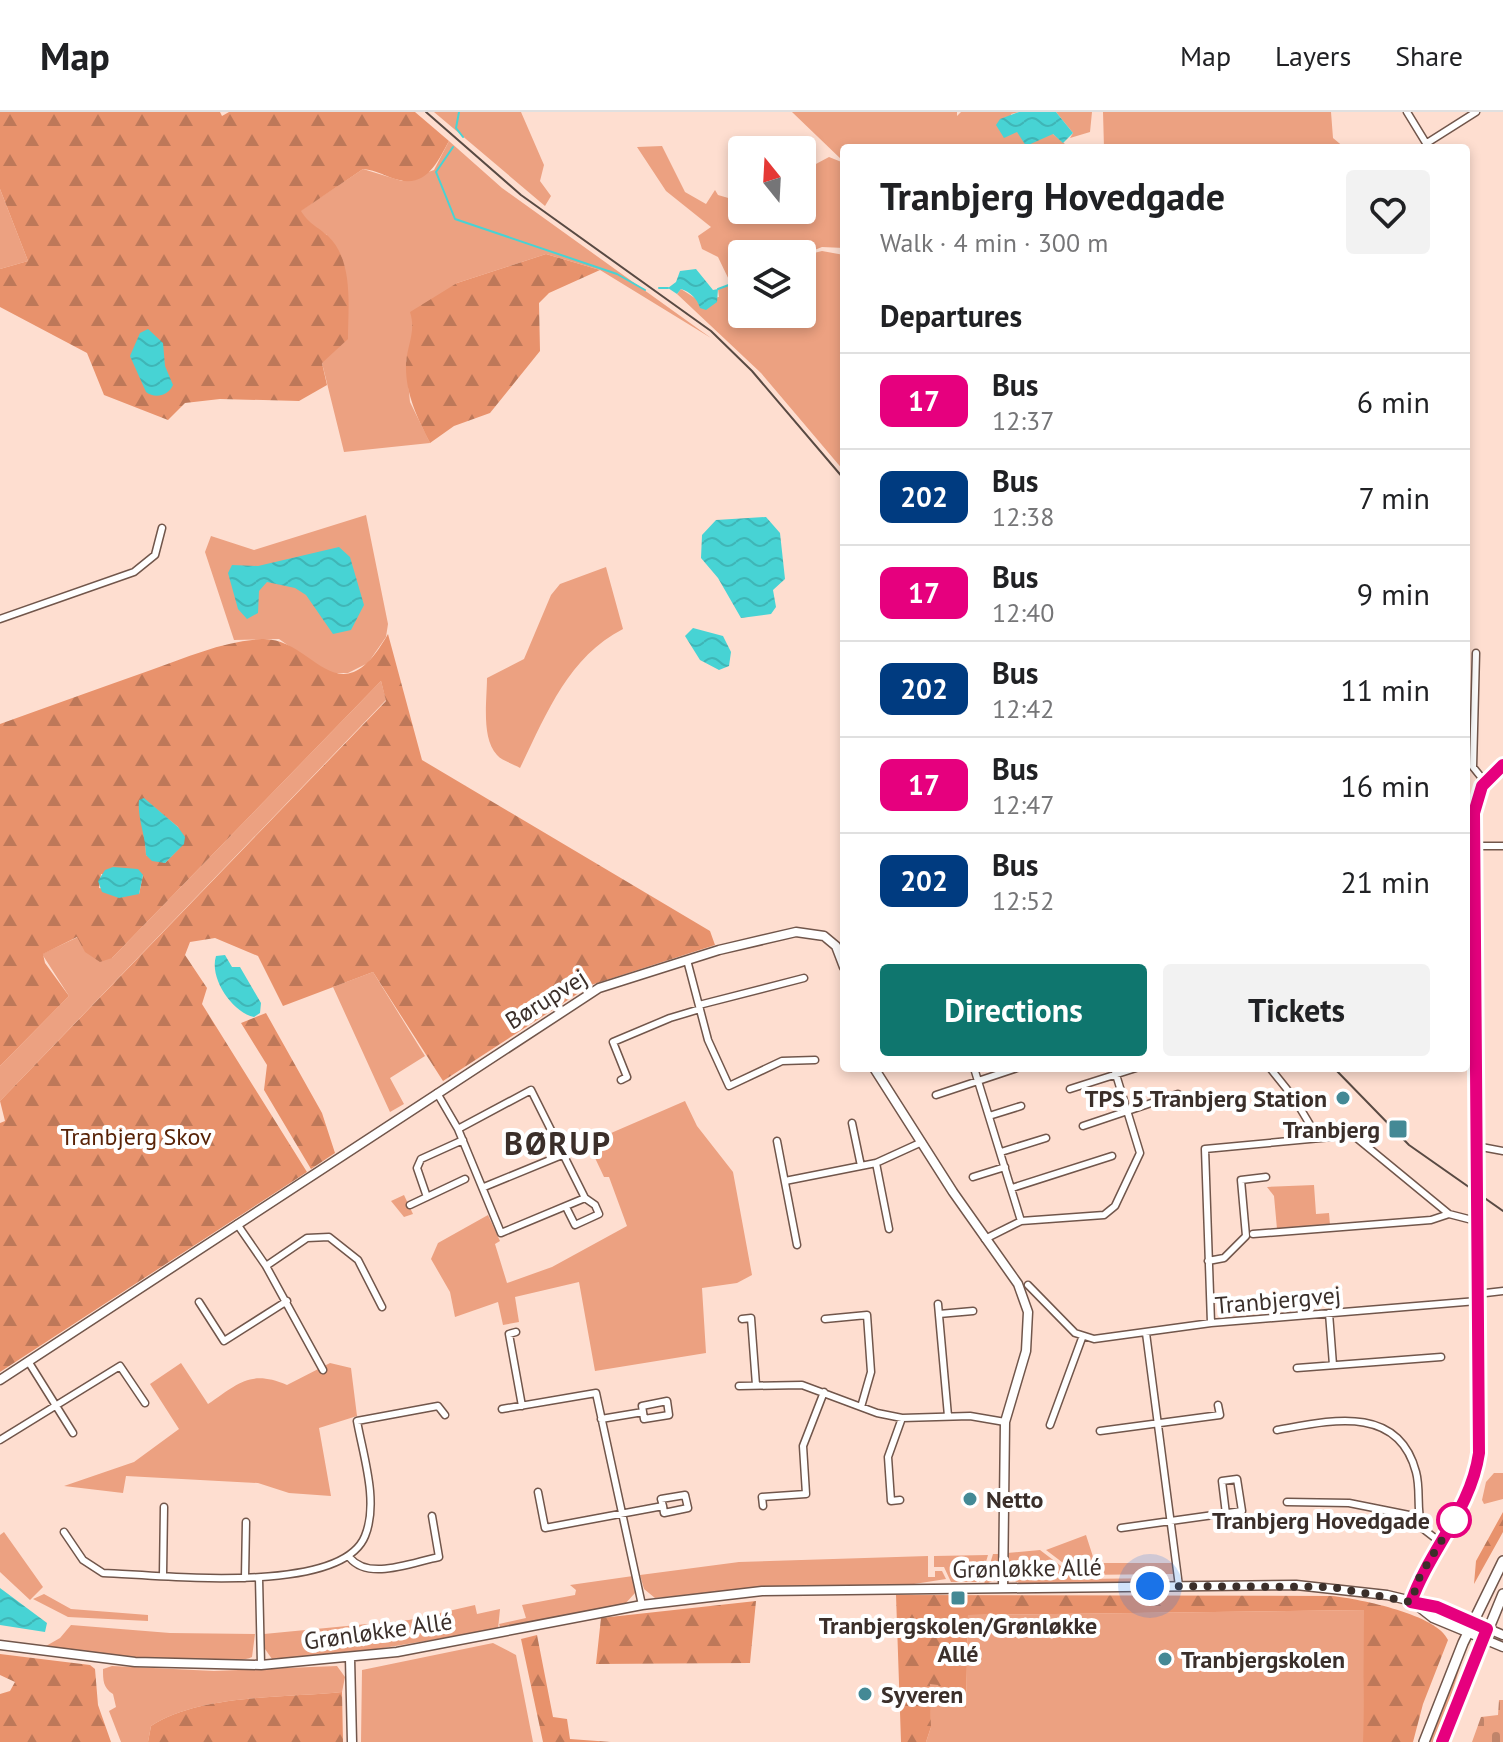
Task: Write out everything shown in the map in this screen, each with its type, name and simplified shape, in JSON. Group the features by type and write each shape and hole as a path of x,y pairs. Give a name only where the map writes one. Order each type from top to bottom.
{"main road":[{"path":"1424,1742 1472,1622 1503,1561"},
{"path":"1442,1742 1503,1594"}],"street":[{"path":"1407,112 1427,144"},
{"path":"1431,144 1476,112"},
{"path":"0,619 134,572 155,555 162,528"},
{"path":"1476,653 1470,718 1474,772 1485,782"},
{"path":"1411,1602 1440,1542 1467,1497 1476,1471 1476,1146 1470,913 1472,843 1476,803 1485,782 1503,765"},
{"path":"1472,843 1503,846"},
{"name":"Børupvej","path":"0,1380 599,988 785,934 809,932 830,940 840,959"},
{"path":"687,960 708,1040 729,1086 782,1061 815,1060"},
{"path":"621,1080 627,1077 613,1042 699,1007 804,978"},
{"path":"877,1072 985,1239 1018,1284 1028,1312 1026,1351 1005,1422 1003,1588"},
{"path":"975,1072 1021,1221"},
{"path":"936,1095 1005,1072"},
{"path":"1070,1089 1112,1072"},
{"path":"985,1239 1002,1227 1021,1221 1095,1217 1110,1211 1140,1153 1115,1072"},
{"path":"1273,1072 1294,1098 1318,1138"},
{"path":"458,1129 531,1090 585,1198 595,1205 599,1214 575,1225 566,1207"},
{"path":"437,1093 458,1129 501,1233 585,1198"},
{"path":"1083,1126 1178,1094"},
{"path":"989,1116 1021,1106"},
{"path":"852,1123 861,1166"},
{"path":"1211,1323 1205,1149 1353,1135 1449,1214 1476,1221"},
{"path":"1001,1152 1046,1138"},
{"path":"427,1197 417,1168 421,1159 463,1140"},
{"path":"777,1141 797,1245"},
{"path":"785,1181 876,1163 922,1142"},
{"path":"1476,1146 1503,1151"},
{"path":"484,1187 562,1155"},
{"path":"1012,1188 1112,1156"},
{"path":"876,1163 889,1229"},
{"path":"973,1177 1005,1167"},
{"path":"1208,1261 1224,1258 1246,1236 1241,1180 1266,1177"},
{"path":"410,1205 465,1179"},
{"path":"1253,1234 1431,1220 1449,1214"},
{"path":"237,1224 287,1301 323,1370"},
{"path":"266,1266 307,1238 329,1237 358,1260 382,1307"},
{"path":"1028,1285 1082,1338 1050,1425"},
{"name":"Tranbjergvej","path":"1082,1338 1477,1298 1503,1291"},
{"path":"199,1302 224,1341 287,1301"},
{"path":"938,1304 948,1416"},
{"path":"939,1314 973,1311"},
{"path":"1329,1313 1333,1365"},
{"path":"825,1319 867,1315 871,1381 861,1407"},
{"path":"742,1319 751,1318 756,1385"},
{"path":"516,1332 509,1334 522,1406"},
{"path":"1146,1333 1179,1586"},
{"path":"1297,1368 1441,1357"},
{"path":"28,1361 73,1433"},
{"path":"0,1440 120,1366 145,1403"},
{"path":"739,1386 791,1383 902,1418 948,1416 1005,1422"},
{"path":"763,1506 762,1497 806,1494 803,1446 824,1392"},
{"path":"502,1409 596,1393 642,1605"},
{"path":"667,1401 669,1415 644,1419 643,1412 642,1406 667,1401"},
{"path":"1100,1431 1220,1415 1218,1405"},
{"path":"64,1532 92,1568 103,1573 259,1578 324,1568 350,1558 365,1537 369,1514 357,1421 438,1406 445,1415"},
{"path":"601,1419 643,1412"},
{"path":"900,1500 891,1501 888,1457 902,1418"},
{"path":"1277,1430 1346,1419 1380,1428 1400,1444 1412,1461 1417,1477 1419,1517 1426,1533 1440,1542"},
{"path":"1121,1528 1226,1514 1242,1511 1237,1479 1222,1481 1226,1514"},
{"path":"538,1492 545,1528 663,1506"},
{"path":"685,1495 688,1508 664,1513 663,1506 661,1499 685,1495"},
{"path":"1287,1502 1349,1503 1419,1517"},
{"path":"163,1575 164,1507"},
{"path":"350,1558 357,1566 375,1570 439,1557 432,1516"},
{"path":"245,1578 246,1522"},
{"path":"259,1578 261,1665"},
{"name":"Grønløkke Allé","path":"0,1645 135,1662 261,1665 350,1658 449,1643 642,1605 762,1591 1179,1586 1332,1587 1411,1602 1472,1622 1485,1634"},
{"name":"Grønløkke Allé","path":"1411,1602 1433,1618 1468,1633 1485,1634"},
{"path":"1485,1634 1503,1635"},
{"path":"1485,1634 1503,1647"},
{"path":"350,1658 352,1742"}],"green space":[{"path":"0,112 220,112 222,116 229,112 415,112 449,141 430,171 417,180 399,180 363,169 301,211 336,246 348,284 348,339 322,363 327,385 299,401 220,399 185,403 168,420 104,395 87,353 0,307 0,269 28,261 0,189"},
{"path":"434,112 521,112 544,165 540,181 551,196 545,206"},
{"path":"792,112 957,112 957,116 961,112 1019,112 1011,114 1017,132 1053,134 1065,144 840,144 840,158"},
{"path":"1056,112 1092,112 1090,132 1070,138 1073,133"},
{"path":"1103,112 1331,112 1333,138 1340,144 1104,144"},
{"path":"449,141 502,188 711,338 600,270 546,254 457,283 415,328 406,362 410,402 430,443 344,452 322,363 327,235 311,226 300,211 363,169 402,181 434,170"},
{"path":"662,146 685,192 706,204 715,190 718,195 728,198 728,224 816,224 816,164 829,157 840,161 840,248 816,249 816,240 728,240 728,278 718,257 702,249 698,236 711,227 666,191 637,147"},
{"path":"0,189 28,261 0,269"},
{"path":"816,252 840,254 840,466 761,373 677,294 681,289 698,300 719,297 718,289 728,285 728,328 816,328"},
{"path":"546,254 600,270 549,293 539,303 540,351 490,413 454,426 430,443 416,414 408,384 406,363 412,325 410,312 457,283"},
{"path":"366,515 388,624 386,637 368,663 348,673 327,673 279,639 234,640 205,552 211,536 254,550"},
{"path":"606,567 623,629 587,655 573,671 550,708 520,768 499,757 492,748 486,718 487,678 524,659 551,595 560,584"},
{"name":"Tranbjerg Skov","path":"388,634 422,760 710,931 715,945 591,985 443,1081 373,972 283,1006 258,956 215,938 190,942 185,955 207,988 202,1004 307,1172 0,1372 0,1123 5,1121 0,1101 386,701 381,681 112,958 100,962 85,952 77,937 43,954 45,963 69,996 0,1066 0,724 206,650 248,640 280,642 340,674 355,672 370,659","holes":["144,799 178,827 184,843 165,863 146,855","101,874 143,875 139,894 99,888"]},
{"path":"381,681 386,700 0,1101 0,1066 69,996 42,954 78,937 112,958"},
{"path":"373,972 425,1056 390,1078 404,1104 390,1112 333,987"},
{"name":"Tranbjerg Skov","path":"266,1013 322,1113 335,1153 311,1169 264,1090 267,1065 241,1023"},
{"path":"685,1101 697,1126 733,1172 752,1275 737,1283 702,1288 706,1353 595,1371 579,1282 515,1297 519,1322 503,1325 498,1302 455,1317 450,1292 431,1259 438,1243 488,1215 500,1241 495,1244 507,1283 552,1267 627,1226 609,1177 604,1177 588,1143"},
{"path":"1314,1185 1316,1214 1329,1213 1330,1225 1277,1229 1274,1196 1267,1187"},
{"path":"404,1195 413,1214 404,1217 391,1201"},
{"path":"181,1363 208,1404 245,1381 263,1378 287,1385 330,1363 351,1368 357,1416 319,1428 331,1496 289,1493 258,1483 126,1476 123,1493 64,1486 134,1462 179,1429 150,1384"},
{"path":"1494,1473 1503,1473 1503,1499 1484,1504 1486,1482"},
{"path":"1503,1512 1503,1532 1474,1584 1476,1561"},
{"path":"4,1532 43,1587 30,1600 0,1572 0,1535"},
{"path":"1086,1535 1095,1563 1172,1563 1173,1574 1079,1575 1046,1550"},
{"path":"1040,1550 1078,1579 1170,1578 1161,1582 1021,1584 1011,1579 1007,1553"},
{"path":"993,1554 998,1554 998,1573 994,1580 984,1584"},
{"path":"988,1555 980,1582 951,1582 944,1567 934,1567 934,1556"},
{"path":"928,1556 928,1577 935,1577 935,1571 942,1571 946,1579 914,1584 745,1589 655,1598 644,1589 640,1575 739,1562"},
{"path":"633,1576 635,1593 625,1604 500,1627 499,1624 526,1618 522,1605 575,1595 576,1590 570,1585"},
{"path":"44,1594 71,1609 148,1615 148,1621 68,1617 33,1599"},
{"path":"896,1595 1332,1596 1415,1616 1441,1631 1448,1640 1423,1704 1413,1742 1363,1742 1364,1610 968,1615 966,1708 951,1707 938,1685 930,1684 931,1727 926,1742 901,1742"},
{"path":"756,1601 750,1663 596,1664 601,1618"},
{"path":"475,1605 477,1614 500,1609 498,1629 347,1654 272,1659 265,1649 264,1634 409,1620"},
{"path":"1365,1610 1363,1742 926,1742 931,1727 929,1684 938,1684 951,1707 966,1708 968,1615"},
{"path":"71,1625 170,1633 255,1634 252,1657 237,1661 153,1659 46,1646 60,1638"},
{"path":"537,1635 553,1717 567,1719 570,1739 611,1742 543,1742 521,1639"},
{"path":"493,1643 516,1655 533,1742 361,1742 362,1670"},
{"path":"1466,1647 1437,1742 1429,1742"},
{"path":"0,1654 90,1665 95,1669 98,1705 111,1742 0,1742 0,1694 10,1691 15,1682 0,1675"},
{"path":"112,1666 214,1671 337,1666 345,1677 342,1692 243,1699 193,1708 151,1726 148,1742 121,1742 109,1711 116,1707 113,1694 104,1680 103,1669"},
{"path":"342,1692 343,1742 148,1742 151,1726 193,1708 243,1699"},
{"path":"1499,1700 1503,1700 1503,1742 1472,1742 1481,1717 1498,1715"}],"water":[{"path":"1019,112 1056,112 1073,133 1063,143 1053,134 1025,144 1017,132 1004,138 996,125 1000,119"},
{"path":"696,269 713,290 718,289 717,302 706,310 700,308 695,298 687,292 681,289 677,294 668,288 676,282 680,271"},
{"path":"148,329 163,343 165,366 173,385 161,395 146,392 130,356 140,333"},
{"path":"766,517 780,533 785,579 773,590 776,607 771,614 741,618 718,578 701,558 702,535 716,520"},
{"path":"339,547 350,557 364,605 351,630 333,634 306,595 295,588 267,582 259,591 258,613 247,619 238,609 228,573 232,565 258,566"},
{"path":"693,628 723,636 731,652 729,666 719,670 700,660 685,636"},
{"path":"144,798 178,827 185,837 184,844 165,863 152,861 146,855 139,807 139,800"},
{"path":"113,867 138,869 143,875 139,894 119,898 102,892 98,881 105,870"},
{"path":"225,955 232,967 240,967 261,1003 260,1013 254,1017 230,1001 219,984 216,956"},
{"path":"0,1588 47,1623 45,1632 0,1625"}],"waterway":[{"path":"459,112 456,128 463,137"},
{"path":"453,147 436,172 455,219 617,274 645,290"},
{"path":"718,289 728,285"},
{"path":"659,288 668,288"}],"tram line":[{"path":"426,112 521,195 711,331 752,371 840,474"},
{"path":"1338,1072 1409,1145 1503,1211"}],"bus line":[{"name":"17","path":"1442,1742 1487,1629 1437,1607 1411,1602 1420,1576 1473,1485 1479,1453 1474,813 1482,786 1503,765"}],"place":[{"name":"TPS 5 Tranbjerg Station","path":"1343,1098"},
{"name":"Tranbjerg","path":"1398,1129"},
{"name":"Netto","path":"970,1499"},
{"name":"Tranbjerg Hovedgade","path":"1454,1520"},
{"name":"Tranbjergskolen/Grønløkke Allé","path":"958,1598"},
{"name":"Tranbjergskolen","path":"1165,1659"},
{"name":"Syveren","path":"865,1694"}],"district":[{"name":"BØRUP","path":"558,1143"}],"route":[{"path":"1150,1586 1332,1587 1361,1590 1411,1602 1420,1576 1454,1520"}]}
